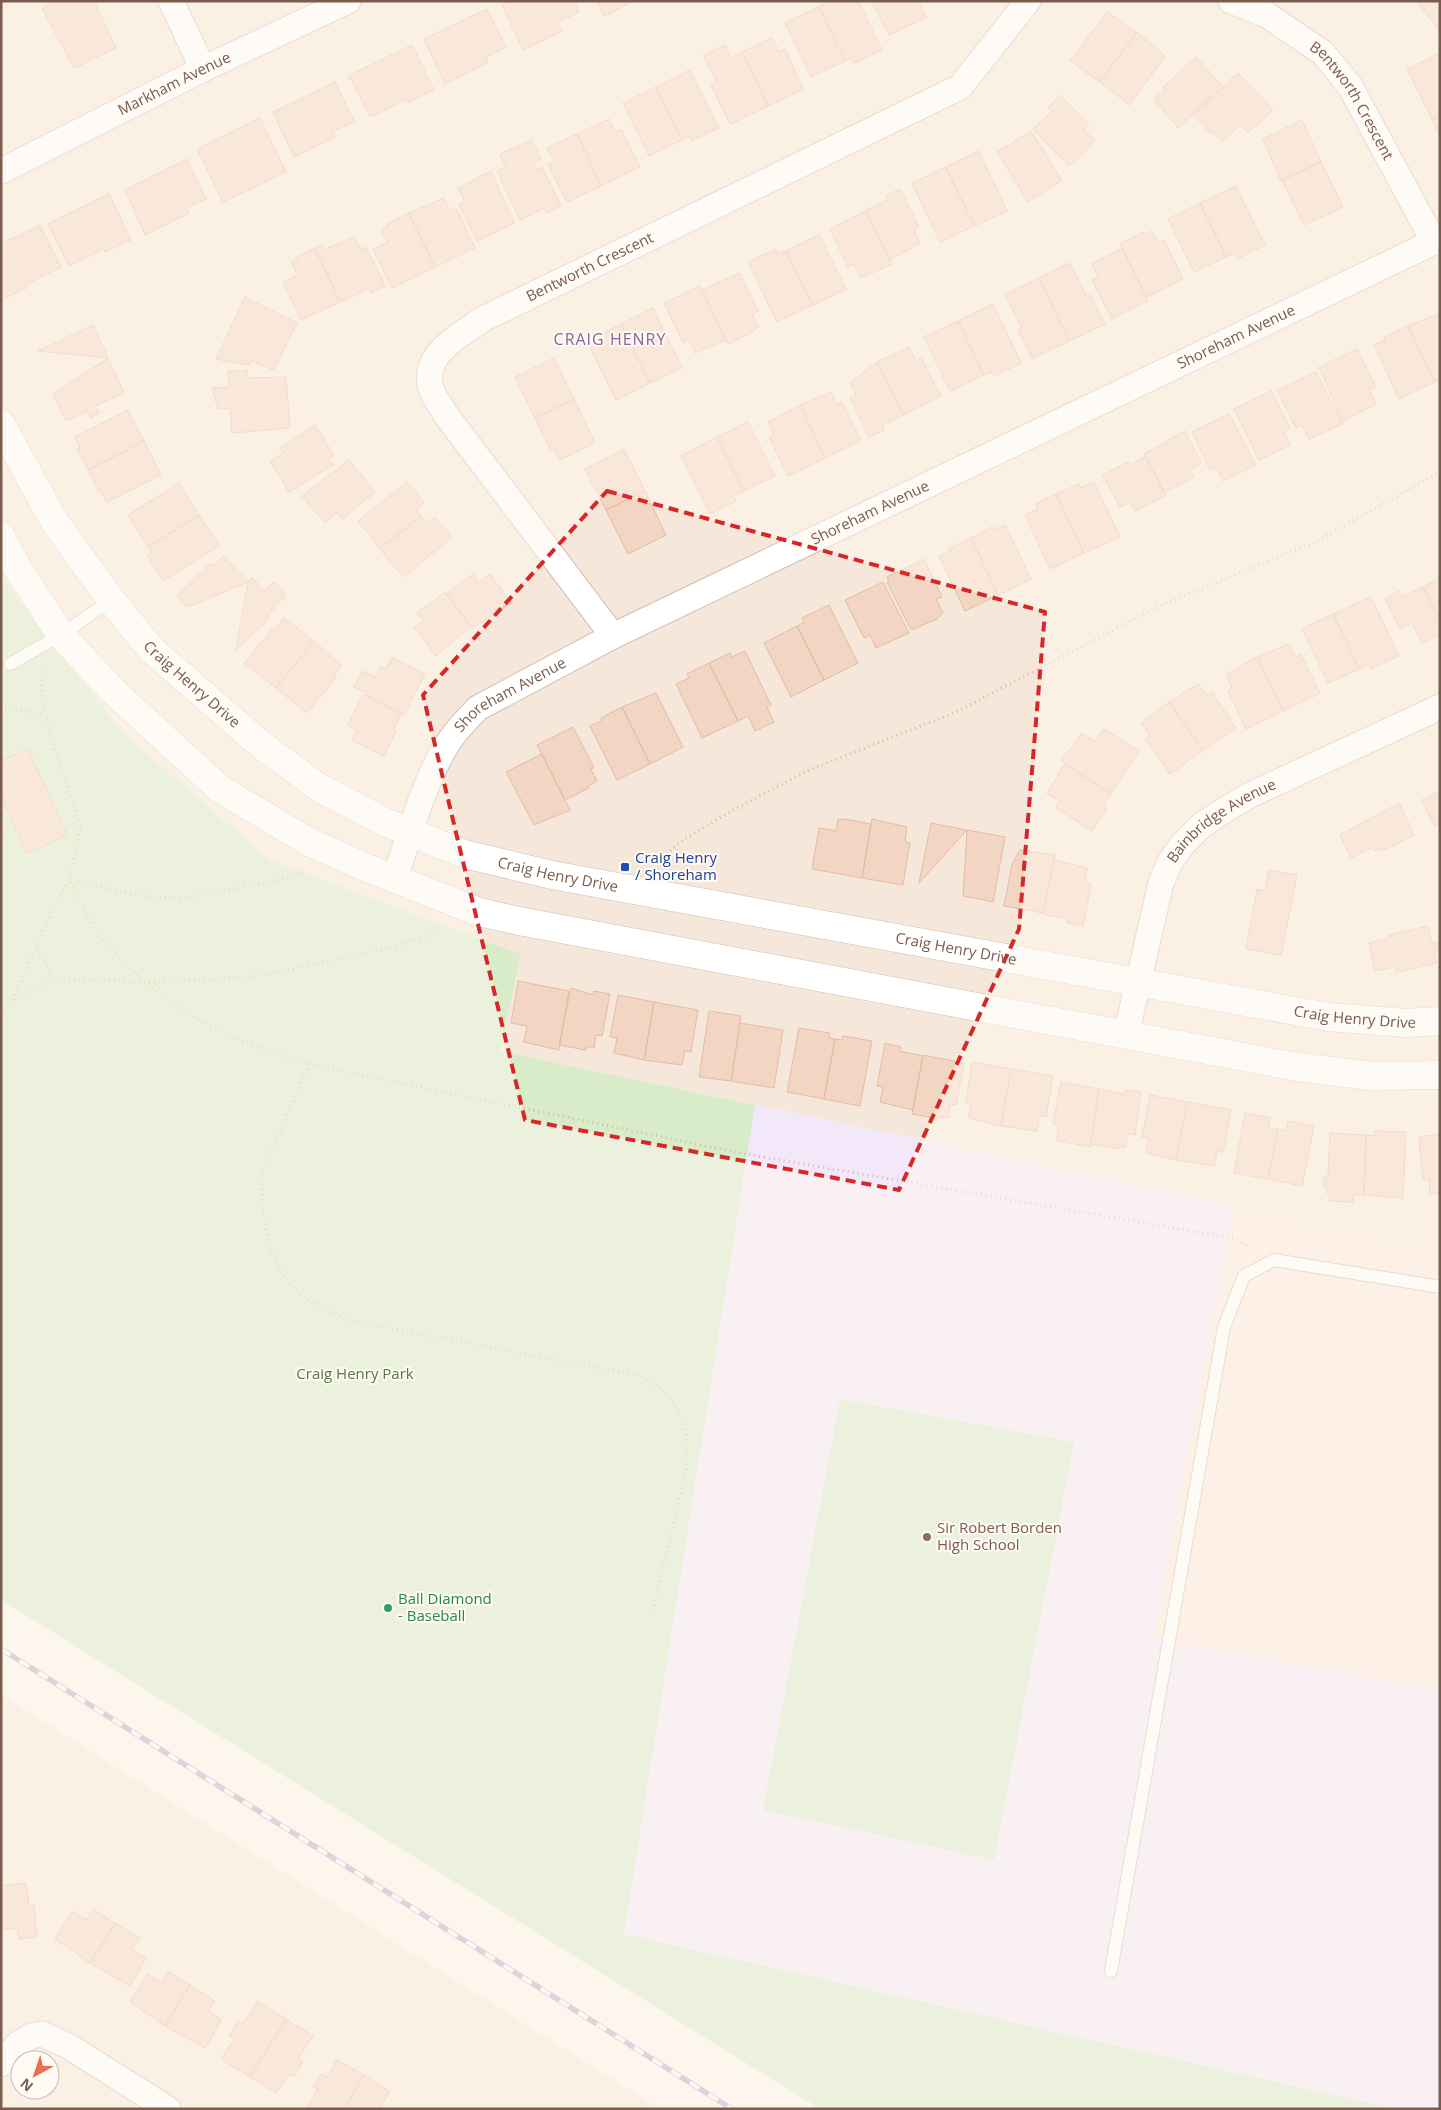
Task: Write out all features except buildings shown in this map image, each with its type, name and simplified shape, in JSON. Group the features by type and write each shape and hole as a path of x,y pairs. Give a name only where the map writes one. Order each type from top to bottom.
{"street":[{"path":"171,1 203,69"},
{"name":"Markham Avenue","path":"1,171 203,69 348,1"},
{"name":"Bentworth Crescent","path":"613,636 446,415 430,386 431,368 441,350 483,319 960,87 1028,1"},
{"name":"Bentworth Crescent","path":"1231,1 1267,15 1323,52 1350,86 1437,240"},
{"name":"Shoreham Avenue","path":"394,880 424,794 447,744 460,726 478,708 613,636 1437,240"},
{"name":"Craig Henry Drive","path":"1,424 54,521 111,600 152,650 260,744 318,787 411,833 464,854 494,862 636,891 1138,983 1328,1017 1406,1023 1440,1020"},
{"path":"1,537 19,571 61,635 114,692 220,790 310,842 394,880 479,912 1126,1035 1334,1072 1371,1076 1440,1075"},
{"name":"Bainbridge Avenue","path":"1126,1035 1161,883 1178,851 1202,825 1250,795 1440,707"},
{"path":"1,2064 18,2044 31,2036 42,2034 70,2047 168,2109"}],"lane":[{"path":"10,664 61,635 111,600"},
{"path":"1111,1971 1224,1327 1244,1276 1274,1260 1440,1287"}],"path":[{"path":"636,891 643,874 683,840 737,808 809,770 954,713 1159,606 1315,542 1440,472"},
{"path":"1,1020 38,947 52,911 70,880 81,826 57,757 45,714 37,650"},
{"path":"1,707 45,714"},
{"path":"1,823 4,834 1,837"},
{"path":"70,880 144,896 181,899 279,880 312,869"},
{"path":"70,880 101,938 144,982 184,1012 221,1034 267,1053 309,1064 740,1153 1232,1238 1274,1260"},
{"path":"12,1001 52,978 144,982 206,980 264,975 339,960 427,936 442,921"},
{"path":"38,947 52,978"},
{"path":"309,1064 261,1177 263,1212 270,1247 282,1274 301,1296 347,1320 641,1376 660,1387 674,1403 686,1429 687,1466 652,1615"}],"highlighted area":[{"path":"607,491 1045,612 1019,929 899,1190 525,1120 423,695"}],"shaded area":[{"path":"1,1 1440,1 1440,1253 1233,1206 500,1051 521,954 270,860 125,735 15,596 1,575"},
{"name":"Sir Robert Borden High School","path":"755,1105 1233,1206 1153,1639 1440,1691 1440,2109 1395,2109 624,1934 655,1693"},
{"path":"1233,1206 1440,1254 1440,1691 1153,1640"},
{"path":"1,1695 660,2109 1,2109"}],"green space":[{"name":"Craig Henry Park","path":"1,575 15,596 125,735 270,860 521,954 500,1051 755,1105 624,1934 1395,2109 820,2109 1,1600"},
{"path":"840,1399 1074,1442 994,1860 763,1810"}],"railway":[{"path":"1,1649 732,2109"}],"place":[{"name":"Craig Henry / Shoreham","path":"625,867"},
{"name":"Sir Robert Borden High School","path":"927,1537"},
{"name":"Ball Diamond - Baseball","path":"388,1608"}],"district":[{"name":"CRAIG HENRY","path":"610,339"}]}
